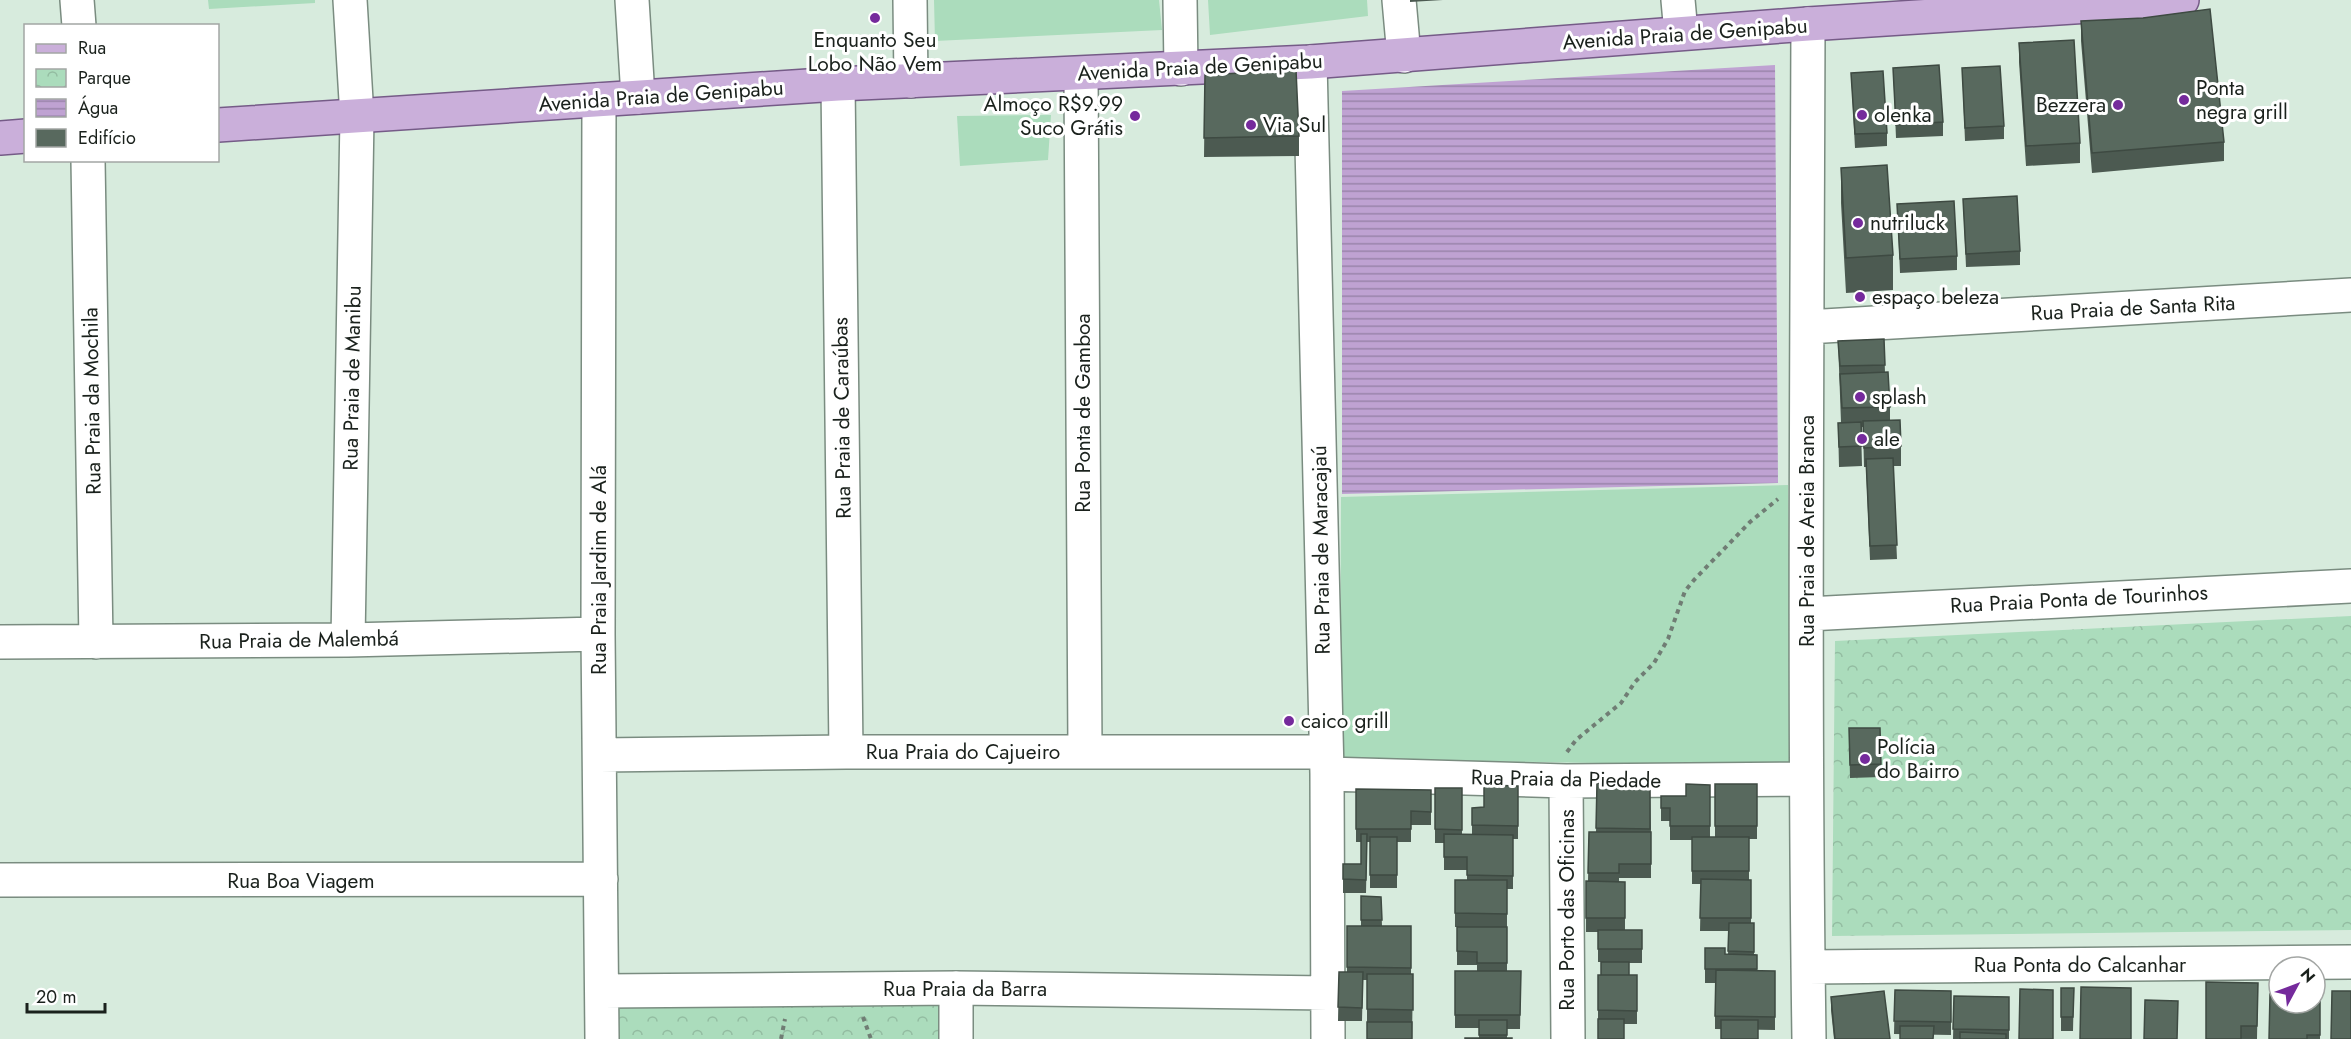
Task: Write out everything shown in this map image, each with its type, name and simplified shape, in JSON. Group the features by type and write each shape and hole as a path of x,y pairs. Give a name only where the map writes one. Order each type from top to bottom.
{"main road":[{"name":"Avenida Praia de Genipabu","path":"219,125 838,84 1081,74 1404,56 1808,24 1945,8 2182,0"},
{"path":"0,138 24,136"}],"street":[{"path":"77,0 79,24"},
{"name":"Rua Praia de Manibu","path":"348,640 357,117 350,0"},
{"path":"632,0 638,97"},
{"path":"910,0 911,81"},
{"path":"1180,0 1181,69"},
{"path":"1399,0 1404,56"},
{"path":"1678,0 1681,33"},
{"name":"Rua Praia de Areia Branca","path":"1808,24 1806,779 1809,1039"},
{"name":"Rua Praia de Maracajaú","path":"1310,62 1326,763 1328,1039"},
{"name":"Rua Ponta de Gamboa","path":"1081,74 1085,751"},
{"name":"Rua Praia de Caraúbas","path":"838,84 846,752"},
{"name":"Rua Praia Jardim de Alá","path":"599,100 598,634 602,1039"},
{"name":"Rua Praia da Mochila","path":"88,162 96,642"},
{"name":"Rua Praia de Santa Rita","path":"1807,327 2351,295"},
{"name":"Rua Praia Ponta de Tourinhos","path":"1808,614 2351,586"},
{"name":"Rua Praia de Malembá","path":"0,642 348,640 598,634"},
{"name":"Rua Praia do Cajueiro","path":"600,755 1085,751 1326,763"},
{"name":"Rua Praia da Piedade","path":"1326,763 1567,767 1806,779"},
{"name":"Rua Porto das Oficinas","path":"1567,767 1568,1039"},
{"name":"Rua Boa Viagem","path":"0,880 601,879"},
{"name":"Rua Ponta do Calcanhar","path":"1808,967 2351,962"},
{"path":"956,988 956,1039"},
{"name":"Rua Praia da Barra","path":"603,991 956,988 1328,993"}],"path":[{"path":"1567,767 1576,740 1621,703 1635,682 1654,663 1668,639 1685,591 1750,522 1783,495"},
{"path":"781,1039 787,1012"},
{"path":"862,1012 871,1039"}],"green space":[{"path":"208,0 315,0 315,3 209,9"},
{"path":"934,0 1159,0 1162,30 935,41"},
{"path":"1208,0 1367,0 1368,16 1210,35"},
{"path":"1051,115 1048,160 960,166 957,116"},
{"path":"1788,485 1792,766 1340,759 1341,497"},
{"path":"2351,616 2351,930 1832,936 1835,641"},
{"path":"942,1005 943,1039 616,1039 616,1006"}],"water":[{"path":"1775,65 1778,483 1342,494 1342,91"}],"building":[{"path":"2210,9 2224,142 2092,153 2081,21 2143,18"},
{"path":"2074,40 2080,143 2026,146 2019,43"},
{"path":"1939,65 1943,122 1896,125 1893,68"},
{"path":"2000,66 2004,126 1965,128 1962,68"},
{"name":"Via Sul","path":"1296,70 1299,136 1204,138 1205,75"},
{"path":"1883,71 1887,133 1855,134 1851,73"},
{"path":"1887,165 1893,255 1846,258 1841,168"},
{"path":"2017,196 2020,251 1966,254 1963,199"},
{"path":"1954,201 1957,256 1900,259 1897,204"},
{"path":"1884,339 1885,365 1840,366 1838,341"},
{"path":"1888,372 1890,407 1842,408 1840,374"},
{"path":"1900,420 1901,446 1864,448 1863,421"},
{"path":"1861,422 1862,446 1839,447 1838,423"},
{"path":"1893,458 1897,545 1870,546 1866,459"},
{"name":"Polícia do Bairro","path":"1849,728 1880,728 1881,764 1850,765"},
{"path":"1597,783 1650,784 1650,829 1596,828"},
{"path":"1686,784 1710,785 1710,826 1670,826 1670,808 1661,808 1661,796 1686,796"},
{"path":"1715,784 1757,784 1757,826 1715,826"},
{"path":"1484,785 1518,786 1518,826 1472,825 1472,808 1484,807"},
{"path":"1435,788 1462,788 1462,830 1435,829"},
{"path":"1356,789 1431,790 1431,812 1411,811 1411,829 1356,829"},
{"path":"1589,832 1651,832 1651,864 1619,864 1619,873 1588,873"},
{"path":"1361,834 1367,834 1366,880 1343,879 1343,864 1361,864"},
{"path":"1444,834 1513,835 1513,876 1467,875 1467,857 1444,857"},
{"path":"1370,837 1397,837 1397,875 1370,875"},
{"path":"1692,837 1749,837 1749,871 1692,871"},
{"path":"1701,879 1751,880 1751,918 1700,918"},
{"path":"1455,880 1507,880 1507,914 1455,913"},
{"path":"1586,881 1625,882 1625,918 1586,918"},
{"path":"1361,896 1381,897 1382,920 1361,920"},
{"path":"1729,923 1754,923 1754,952 1728,951"},
{"path":"1347,926 1411,926 1411,968 1347,967"},
{"path":"1457,927 1507,927 1507,963 1477,963 1477,952 1457,951"},
{"path":"1598,930 1642,930 1642,949 1598,949"},
{"path":"1705,948 1725,948 1725,954 1757,955 1757,969 1705,969"},
{"path":"1601,962 1629,962 1629,975 1601,975"},
{"path":"1716,970 1775,971 1775,1017 1715,1016"},
{"path":"1455,971 1521,971 1520,1015 1455,1015"},
{"path":"1339,972 1363,972 1362,1008 1338,1007"},
{"path":"1367,974 1413,974 1413,1010 1367,1009"},
{"path":"1598,975 1637,975 1637,1011 1598,1010"},
{"path":"2206,982 2258,983 2257,1026 2241,1026 2241,1039 2206,1039"},
{"path":"2081,987 2131,988 2131,1039 2080,1039"},
{"path":"2061,988 2074,988 2073,1017 2061,1017"},
{"path":"2020,989 2053,990 2053,1039 2019,1039"},
{"path":"1895,990 1951,991 1951,1022 1894,1021"},
{"path":"1884,991 1890,1039 1835,1039 1831,997"},
{"path":"2332,991 2351,991 2351,1039 2331,1039"},
{"path":"1954,996 2009,997 2009,1030 1953,1029"},
{"path":"2145,1000 2178,1001 2177,1039 2144,1039"},
{"path":"2270,1015 2320,1015 2320,1035 2307,1035 2307,1039 2269,1039"},
{"path":"1598,1019 1624,1019 1624,1039 1598,1039"},
{"path":"1479,1020 1507,1020 1507,1035 1479,1035"},
{"path":"1721,1020 1758,1020 1758,1039 1721,1039"},
{"path":"1367,1022 1412,1022 1412,1039 1367,1039"},
{"path":"1900,1026 1934,1026 1933,1039 1900,1039"},
{"path":"1960,1032 2006,1034 2006,1039 1960,1039"},
{"path":"1512,1038 1512,1039 1465,1039"}],"place":[{"name":"Enquanto Seu Lobo Não Vem","path":"875,18"},
{"name":"Ponta negra grill","path":"2184,100"},
{"name":"Bezzera","path":"2118,105"},
{"name":"olenka","path":"1862,115"},
{"name":"Almoço R$9.99 Suco Grátis","path":"1135,116"},
{"name":"Via Sul","path":"1251,125"},
{"name":"nutriluck","path":"1858,223"},
{"name":"espaço beleza","path":"1860,297"},
{"name":"splash","path":"1860,397"},
{"name":"ale","path":"1862,439"},
{"name":"caico grill","path":"1289,721"},
{"name":"Polícia do Bairro","path":"1865,759"}]}
